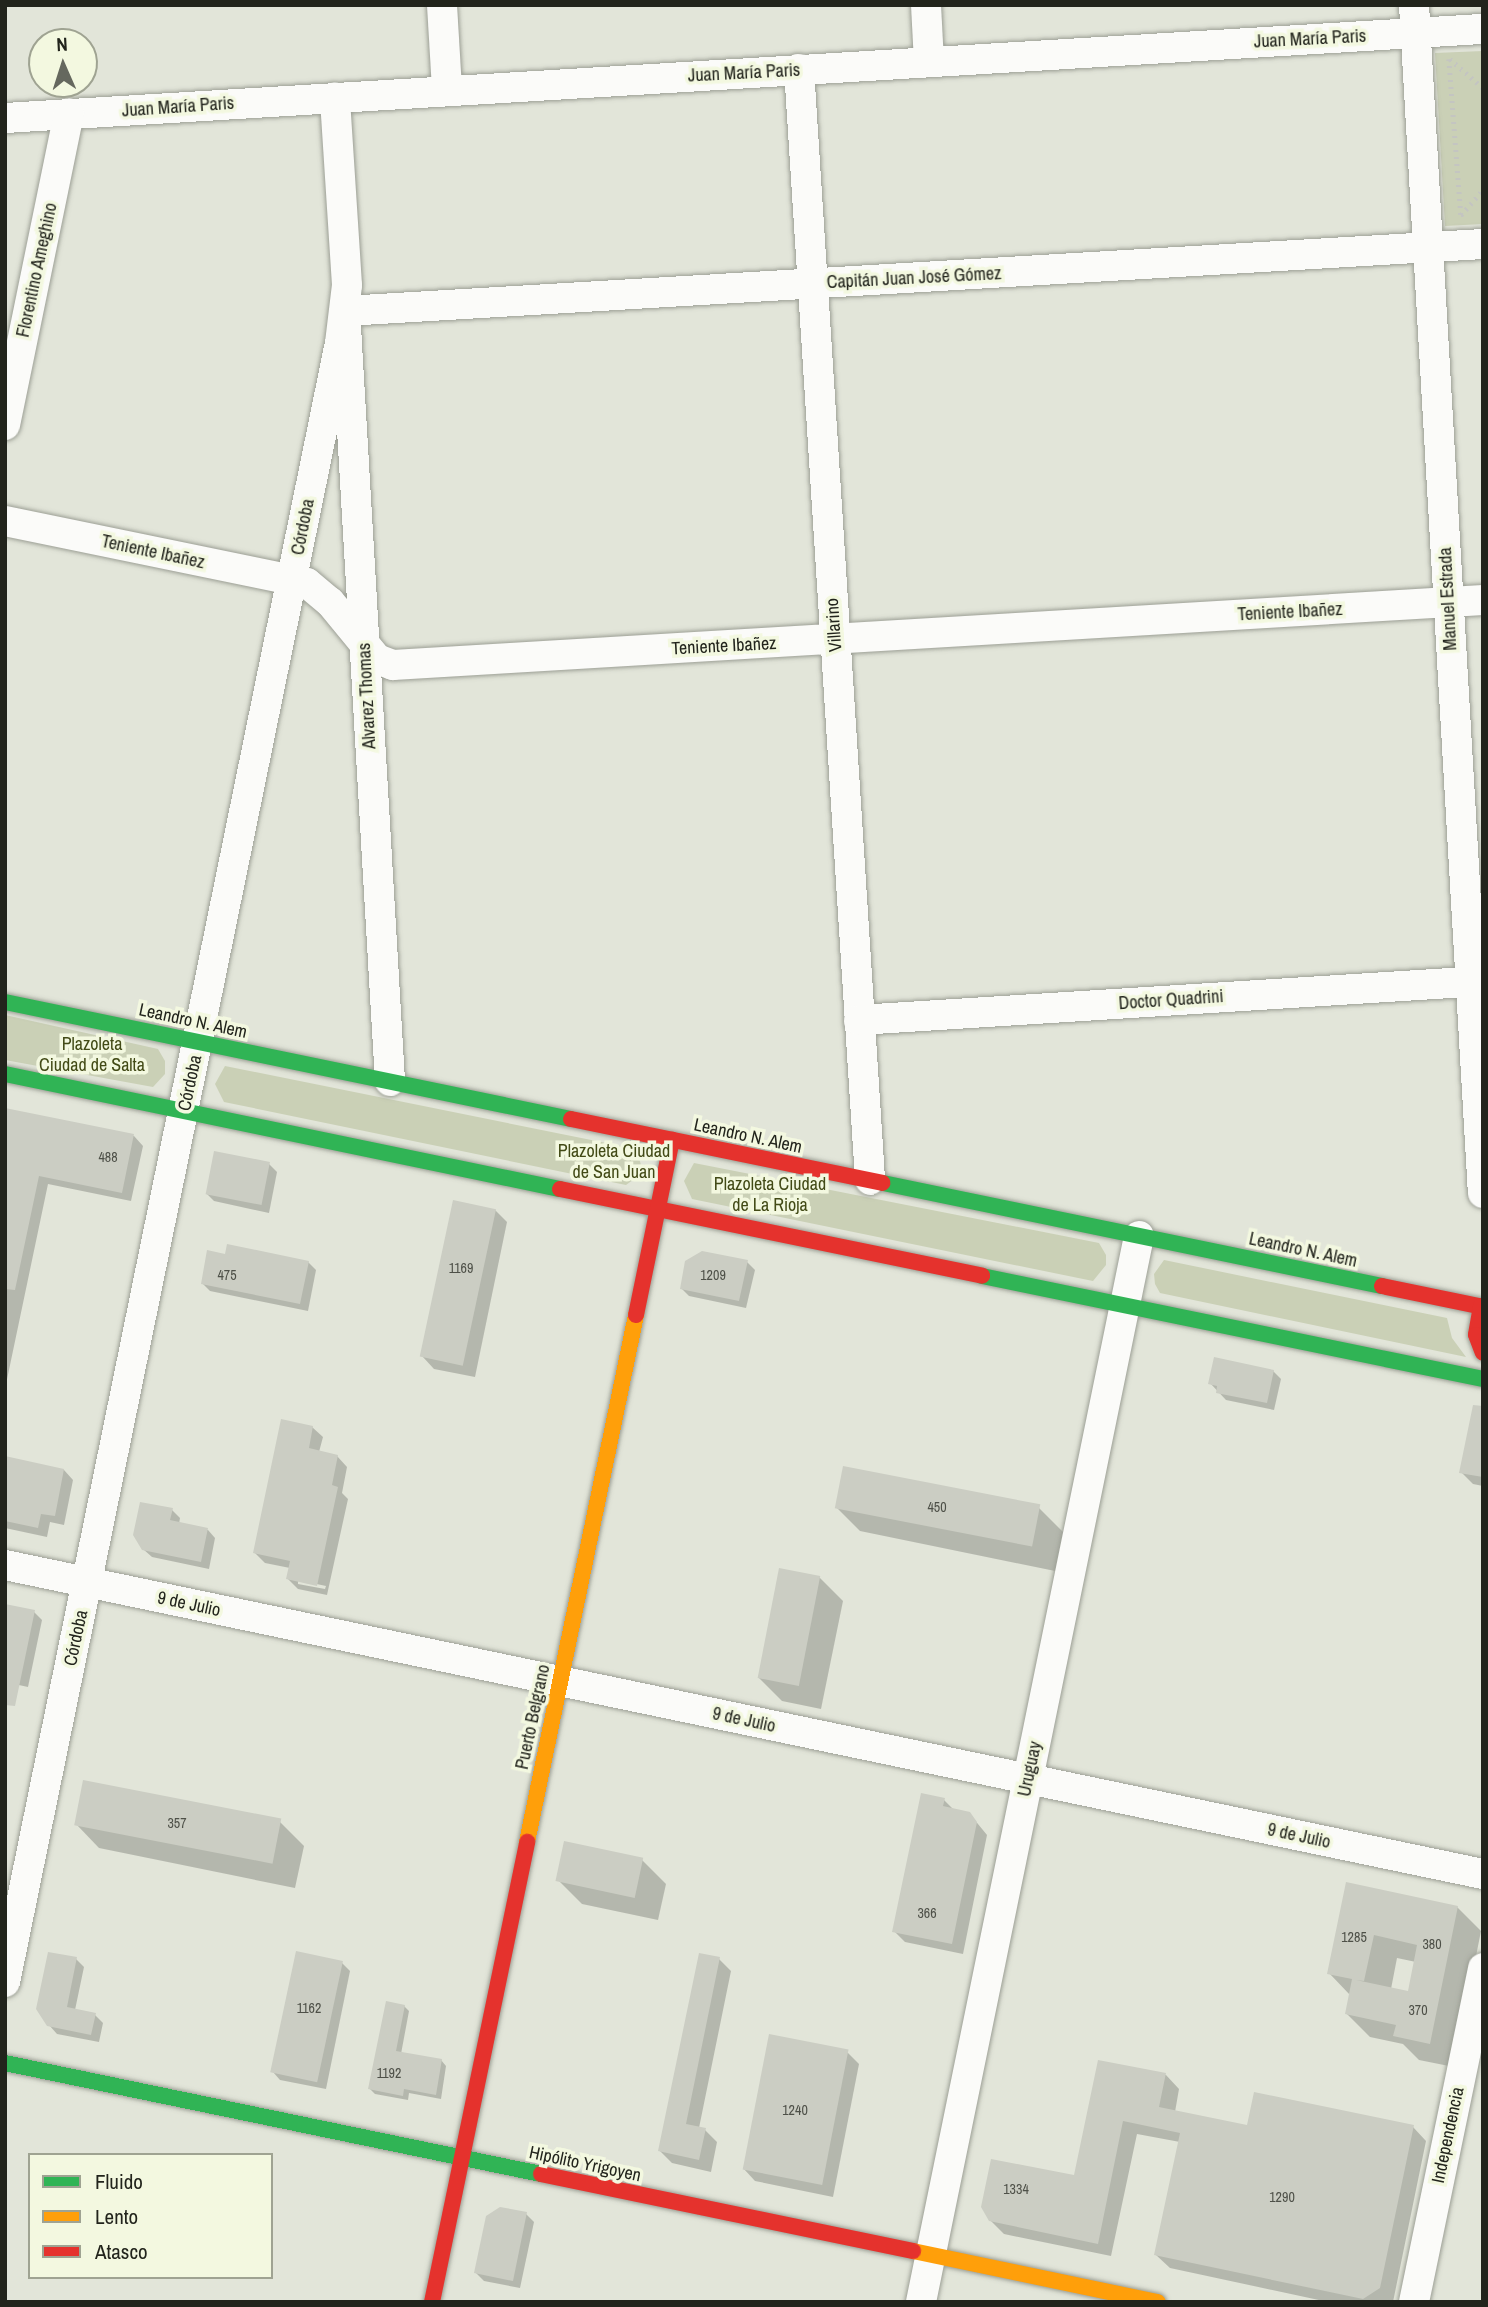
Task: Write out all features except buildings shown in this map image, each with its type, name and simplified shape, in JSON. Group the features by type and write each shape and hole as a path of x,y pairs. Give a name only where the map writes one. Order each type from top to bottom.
{"main road":[{"name":"Leandro N. Alem","path":"5,1002 1139,1236 1482,1303"},
{"path":"5,1074 1483,1378"},
{"name":"Puerto Belgrano","path":"432,2302 672,1140"},
{"path":"1482,1303 1476,1335 1483,1353"},
{"name":"Hipólito Yrigoyen","path":"5,2063 1158,2302"}],"street":[{"path":"442,5 447,90"},
{"path":"926,5 929,62"},
{"name":"Juan María Paris","path":"5,118 929,62 1414,19 1483,29"},
{"name":"Manuel Estrada","path":"1414,19 1448,602 1477,981 1483,1194"},
{"name":"Villarino","path":"799,69 870,1181"},
{"name":"Córdoba","path":"5,1982 199,1042 345,311 347,285 335,97"},
{"name":"Florentino Ameghino","path":"5,425 69,114"},
{"name":"Capitán Juan José Gómez","path":"345,311 1483,244"},
{"name":"Alvarez Thomas","path":"345,311 390,1082"},
{"name":"Teniente Ibañez","path":"5,521 307,583 319,591 377,659 402,665 1483,600"},
{"name":"Doctor Quadrini","path":"859,1020 1477,981"},
{"name":"Uruguay","path":"921,2302 1139,1236"},
{"name":"9 de Julio","path":"5,1565 1483,1874"},
{"name":"Independencia","path":"1414,2302 1479,2005 1483,1968"}],"path":[{"path":"1461,215 1449,59 1483,88"},
{"path":"1461,215 1483,190"},
{"path":"1461,215 1472,215"}],"green space":[{"path":"1483,51 1483,224 1445,226 1435,53"},
{"name":"Plazoleta Ciudad de Salta","path":"5,1015 158,1049 165,1061 165,1074 153,1087 5,1060"},
{"name":"Plazoleta Ciudad de San Juan","path":"225,1066 636,1149 642,1168 637,1177 626,1185 224,1102 215,1084"},
{"name":"Plazoleta Ciudad de La Rioja","path":"694,1163 1099,1243 1106,1255 1106,1265 1093,1281 692,1199 684,1181"},
{"path":"1164,1260 1447,1318 1452,1338 1466,1357 1160,1293 1154,1274"}],"traffic: fast":[{"path":"5,1002 571,1119"},
{"path":"5,1074 560,1189"},
{"path":"883,1183 1382,1286"},
{"path":"982,1276 1483,1379"},
{"path":"5,2063 541,2174"}],"traffic: slow":[{"path":"527,1842 636,1315"},
{"path":"913,2251 1158,2302"}],"traffic: jam":[{"path":"571,1119 883,1183"},
{"path":"636,1315 672,1140"},
{"path":"560,1189 982,1276"},
{"path":"1382,1286 1483,1307"},
{"path":"1481,1306 1476,1335 1483,1353"},
{"path":"432,2302 527,1842"},
{"path":"541,2174 913,2251"}]}
